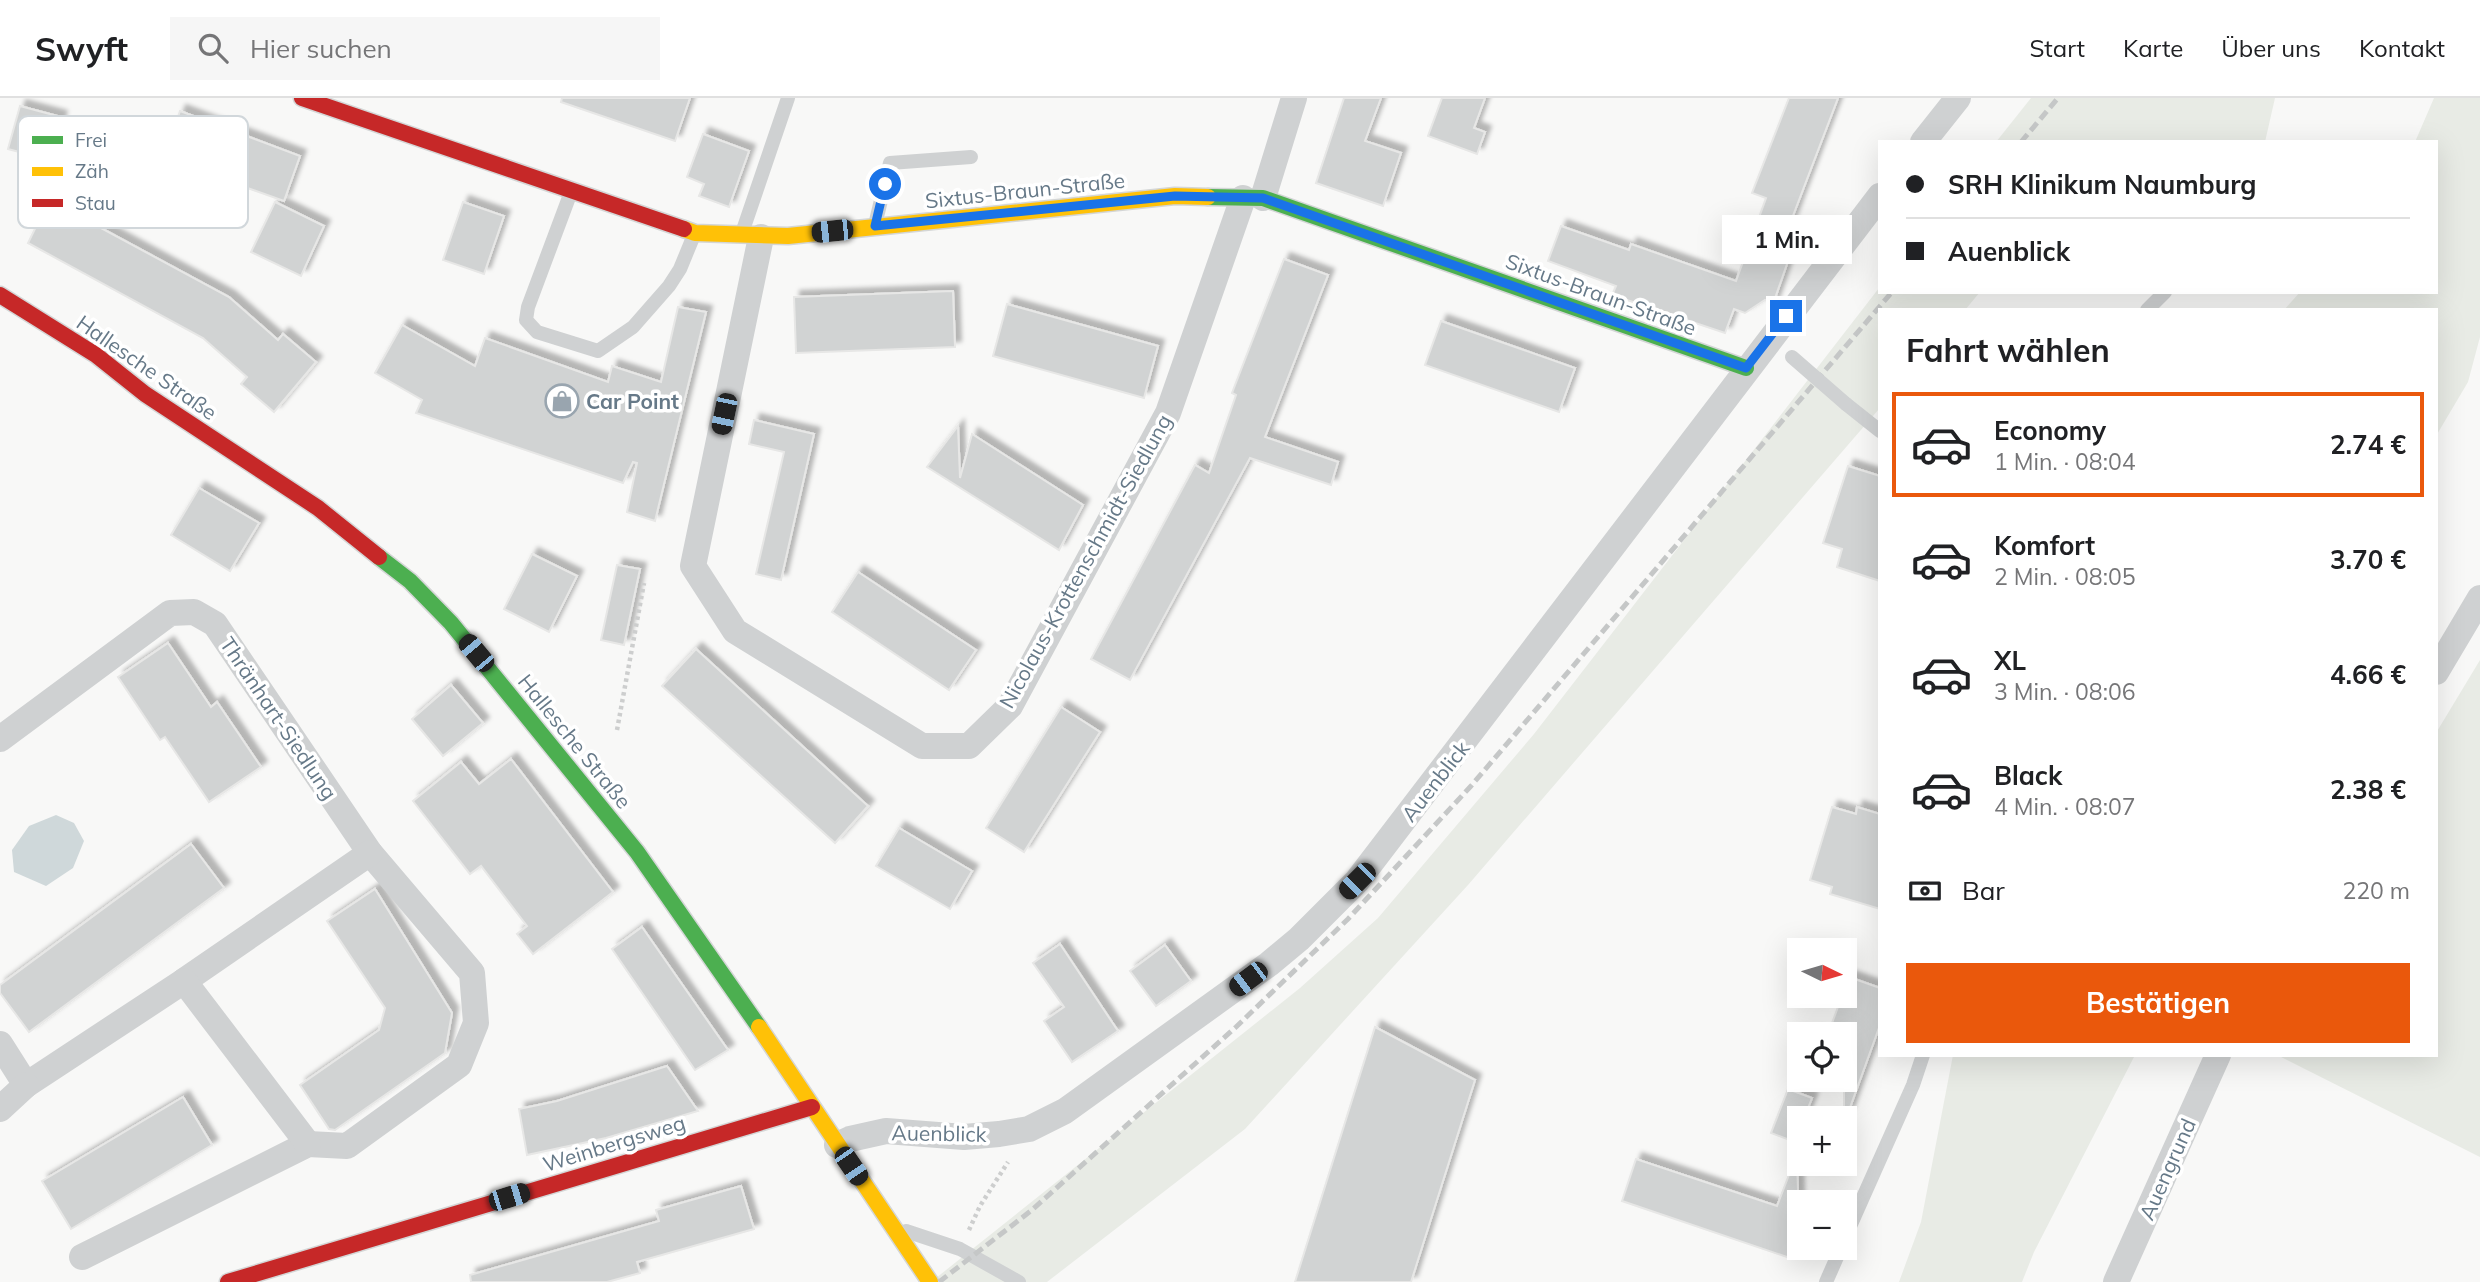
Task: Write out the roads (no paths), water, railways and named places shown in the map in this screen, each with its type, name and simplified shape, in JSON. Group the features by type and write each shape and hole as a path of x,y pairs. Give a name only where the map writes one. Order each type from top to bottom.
{"street":[{"name":"Sixtus-Braun-Straße","path":"302,98 374,109 571,190 695,233 751,237 1175,196 1253,198 1746,368"},
{"name":"Nicolaus-Krottenschmidt-Siedlung","path":"751,237 693,566 735,631 922,746 969,746 1010,706 1168,413 1294,98"},
{"path":"1925,140 1958,98"},
{"name":"Auenblick","path":"838,1145 850,1139 886,1131 964,1137 1029,1129 1065,1111 1105,1084 1299,939 1357,881 1746,368 1878,200"},
{"name":"Hallesche Straße","path":"0,295 96,355 145,394 365,542 410,581 451,623 637,852 930,1282"},
{"path":"2438,669 2480,598"},
{"name":"Thränhart-Siedlung","path":"0,739 170,613 194,611 215,624 370,853 472,973 476,1023 459,1065 348,1146 308,1144 82,1257"},
{"path":"0,1109 26,1084 184,981 370,853"},
{"path":"184,981 308,1144"},
{"path":"0,1044 26,1084"},
{"name":"Auengrund","path":"2116,1282 2217,1057"},
{"name":"Weinbergsweg","path":"228,1282 812,1107"}],"lane":[{"path":"751,237 788,98"},
{"path":"875,226 890,163 971,157"},
{"path":"571,190 526,320 537,332 591,351 606,348 643,317 680,269 695,233"},
{"path":"2149,308 2163,294"},
{"path":"1770,338 1878,429"},
{"path":"1857,1211 1913,1085 1922,1057"},
{"path":"892,1226 960,1249 1012,1281"},
{"path":"1826,1282 1836,1260"}],"railway":[{"path":"2023,140 2058,98"},
{"path":"1878,308 1890,294"},
{"path":"939,1282 1032,1210 1236,1027 1348,919 1471,786 1878,308"}],"place":[{"name":"Car Point","path":"562,401"}]}
